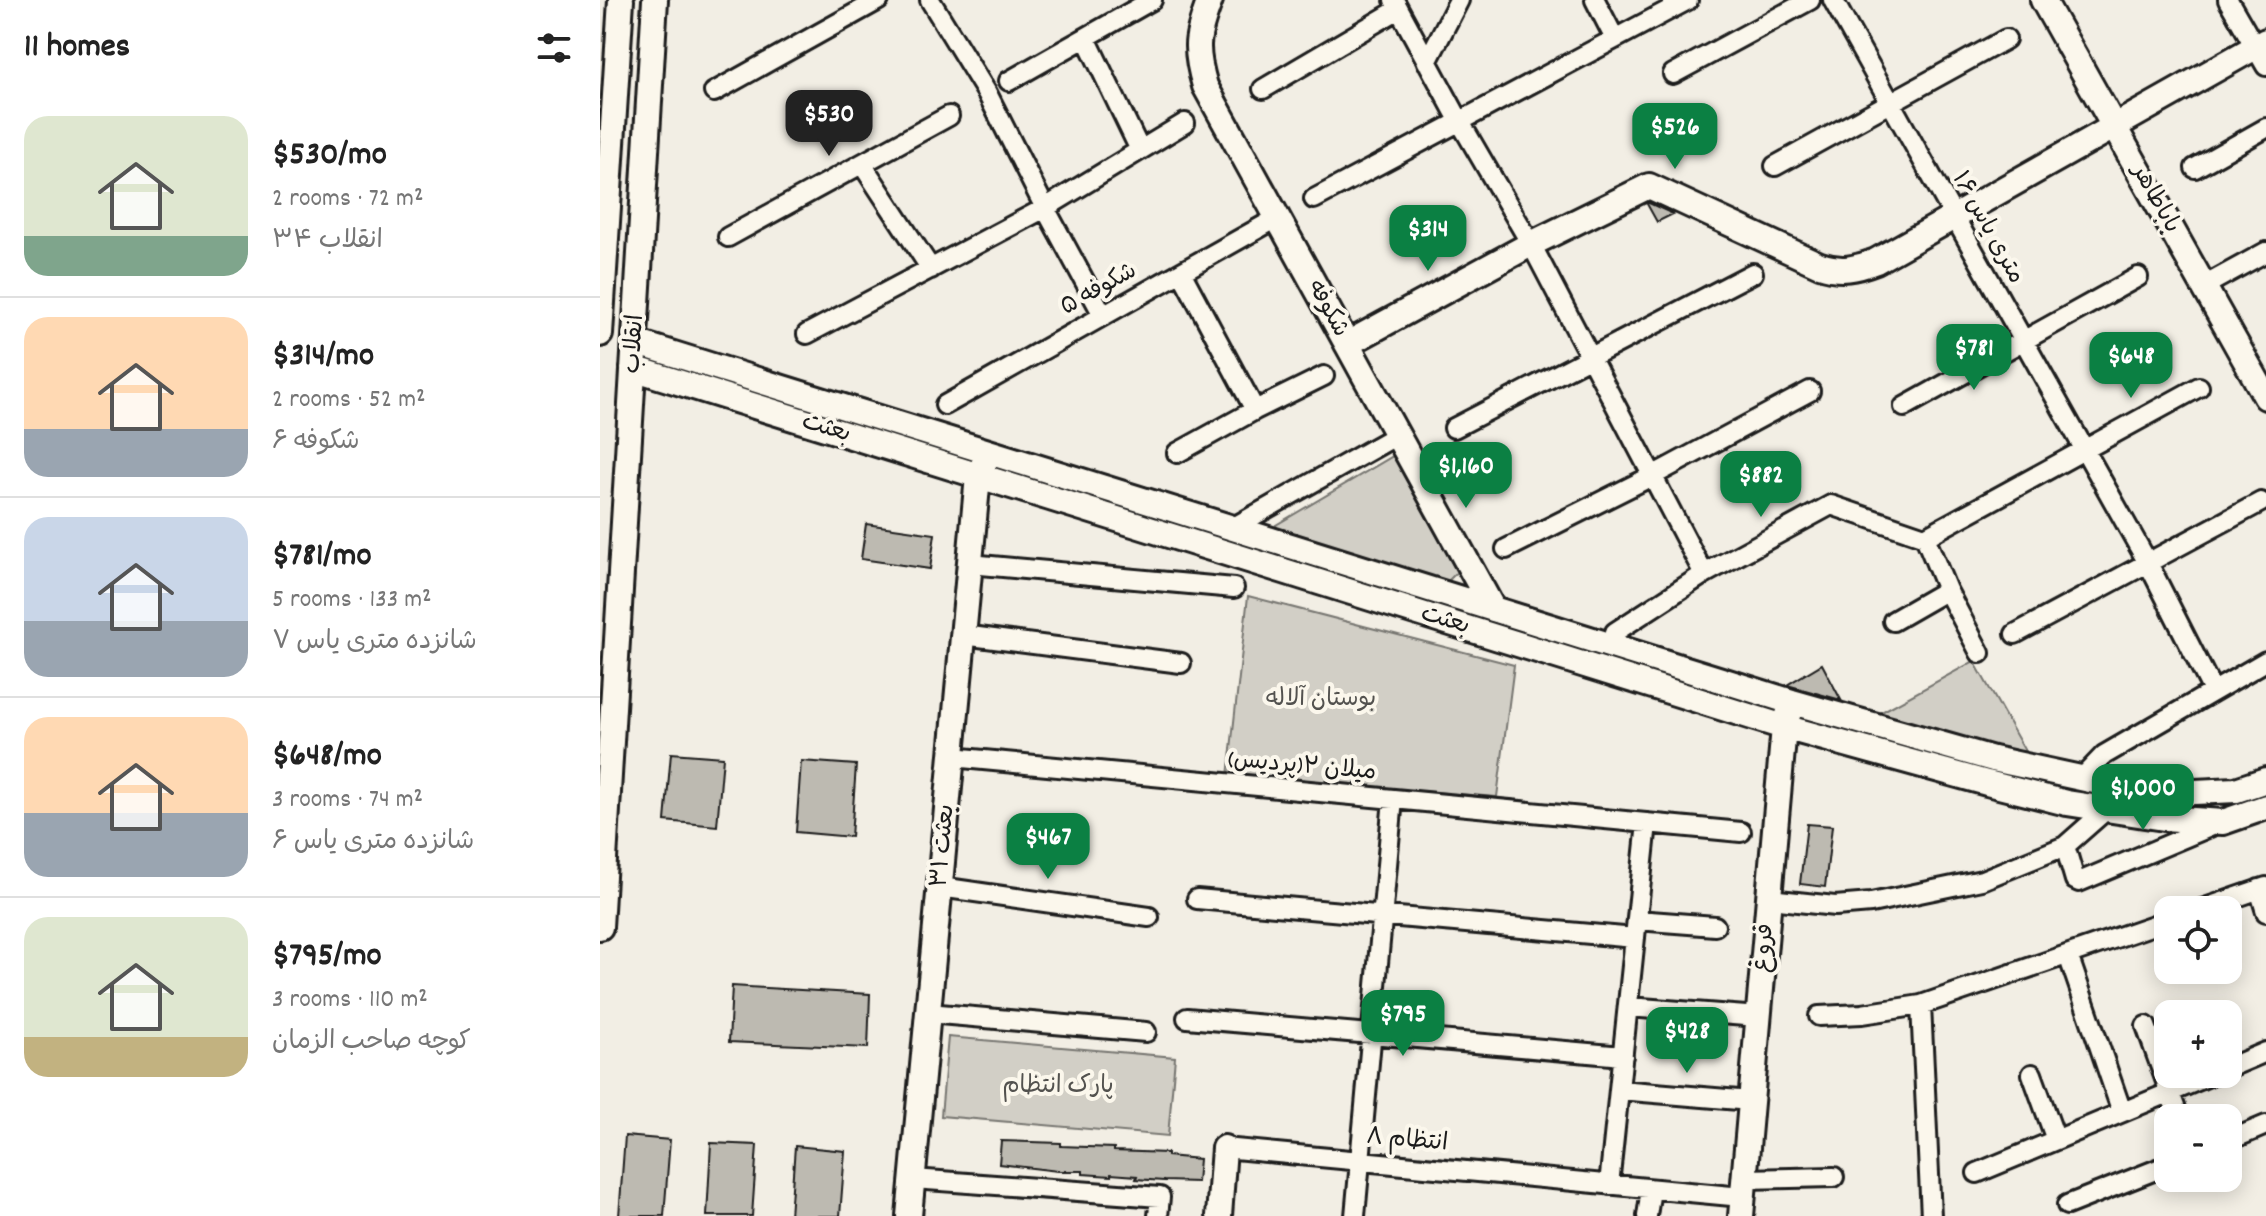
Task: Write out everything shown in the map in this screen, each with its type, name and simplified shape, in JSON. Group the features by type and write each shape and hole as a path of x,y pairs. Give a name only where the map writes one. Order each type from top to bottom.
{"main road":[{"name":"انقلاب","path":"600,334 621,0"},
{"name":"انقلاب","path":"600,927 655,0"},
{"name":"شکوفه","path":"1210,0 1197,33 1198,61 1205,86 1493,609"},
{"name":"باباطاهر","path":"2043,0 2266,397"},
{"path":"1347,344 1531,244 1649,186 1820,265 1836,270 1854,269 1876,261 2114,126 2262,51"},
{"name":"بعثت","path":"635,342 1792,702 1996,759 2082,778 2174,793 2236,790 2266,780"},
{"name":"بعثت","path":"633,368 1784,727 1987,783 2067,803 2164,818 2223,822 2266,807"},
{"name":"بعثت ۳۱","path":"909,1216 978,476 988,452"},
{"name":"فروغ","path":"1743,1197 1784,727 1792,702"},
{"path":"1219,1216 1224,1148"}],"street":[{"path":"714,92 879,0"},
{"path":"930,0 987,93 1103,315"},
{"path":"1009,81 1152,0"},
{"path":"1427,62 1459,0"},
{"path":"1595,0 1615,39"},
{"path":"1314,199 1688,0"},
{"path":"1673,74 1810,0"},
{"name":"۱۶ متری یاس","path":"1833,0 2148,563 2213,691"},
{"path":"2228,0 2262,51"},
{"path":"1263,89 1396,4 1592,356 1704,574"},
{"path":"1086,38 1140,150"},
{"path":"1775,166 2006,39"},
{"path":"728,237 949,116"},
{"path":"807,334 1045,208 1185,123"},
{"path":"2195,168 2266,128"},
{"path":"862,164 931,269"},
{"name":"شکوفه ۵","path":"945,405 1277,218"},
{"path":"2204,286 2266,252"},
{"path":"1181,272 1255,410"},
{"path":"1454,428 1753,273"},
{"path":"1904,407 2138,277"},
{"path":"1177,453 1324,376"},
{"path":"1615,632 1704,574 1831,505 1925,537 2199,387"},
{"path":"1506,549 1652,476 1810,391"},
{"path":"1232,528 1397,435"},
{"path":"2015,634 2261,502"},
{"path":"1925,537 1947,590 1980,653"},
{"path":"970,564 1234,588"},
{"path":"1893,621 1947,590"},
{"path":"963,635 1181,663"},
{"path":"2082,778 2104,755 2266,661"},
{"name":"میلان ۲(پردیس)","path":"952,757 1741,832"},
{"path":"1355,1216 1393,799"},
{"path":"1769,899 1835,906 1871,903 1982,880 2065,846 2107,809"},
{"path":"2065,846 2075,880 2079,882 2223,822"},
{"path":"1609,1185 1647,823"},
{"path":"940,887 1149,917"},
{"path":"2240,896 2263,888 2266,912"},
{"path":"1197,899 1381,916 1636,929 1715,926"},
{"path":"1819,1016 1862,1014 1921,1005 2154,925"},
{"path":"2068,955 2122,1112"},
{"path":"1921,1005 1931,1216"},
{"path":"1628,1007 1759,1017"},
{"path":"928,1013 1146,1032"},
{"path":"1187,1018 1623,1056"},
{"path":"2146,1026 2174,1104"},
{"path":"2242,1062 2266,1052"},
{"path":"2032,1074 2056,1140"},
{"path":"1977,1173 2180,1088"},
{"path":"1619,1090 1751,1101"},
{"path":"2242,1135 2266,1125"},
{"name":"انتظام ۸","path":"1224,1148 1743,1197 1834,1177"},
{"path":"2067,1205 2154,1171"},
{"path":"913,1179 1160,1197 1158,1216"},
{"path":"1647,1216 1651,1189"}],"green space":[{"path":"1393,456 1457,572 1446,583 1278,531 1276,525"},
{"name":"بوستان آلاله","path":"1248,596 1514,665 1497,797 1228,776"},
{"path":"1974,661 2026,753 1878,720 1874,716"},
{"name":"پارک انتظام","path":"948,1037 1175,1057 1168,1136 941,1116"}],"building":[{"path":"1649,203 1673,214 1657,222"},
{"path":"1437,449 1459,486 1446,493 1426,455"},
{"path":"866,524 935,534 930,569 861,559"},
{"path":"1822,664 1841,700 1787,685"},
{"path":"671,753 723,757 717,826 665,821"},
{"path":"801,761 856,765 851,837 796,832"},
{"path":"1807,824 1832,826 1825,887 1800,884"},
{"path":"732,986 870,994 868,1048 729,1042"},
{"path":"625,1136 670,1140 664,1216 619,1216"},
{"path":"1001,1141 1061,1143 1061,1146 1114,1148 1114,1151 1167,1153 1167,1156 1199,1159 1197,1182 1136,1179 1137,1176 1083,1174 1083,1171 999,1164"},
{"path":"711,1143 757,1145 752,1216 707,1216"},
{"path":"795,1146 845,1151 840,1216 790,1216"}]}
